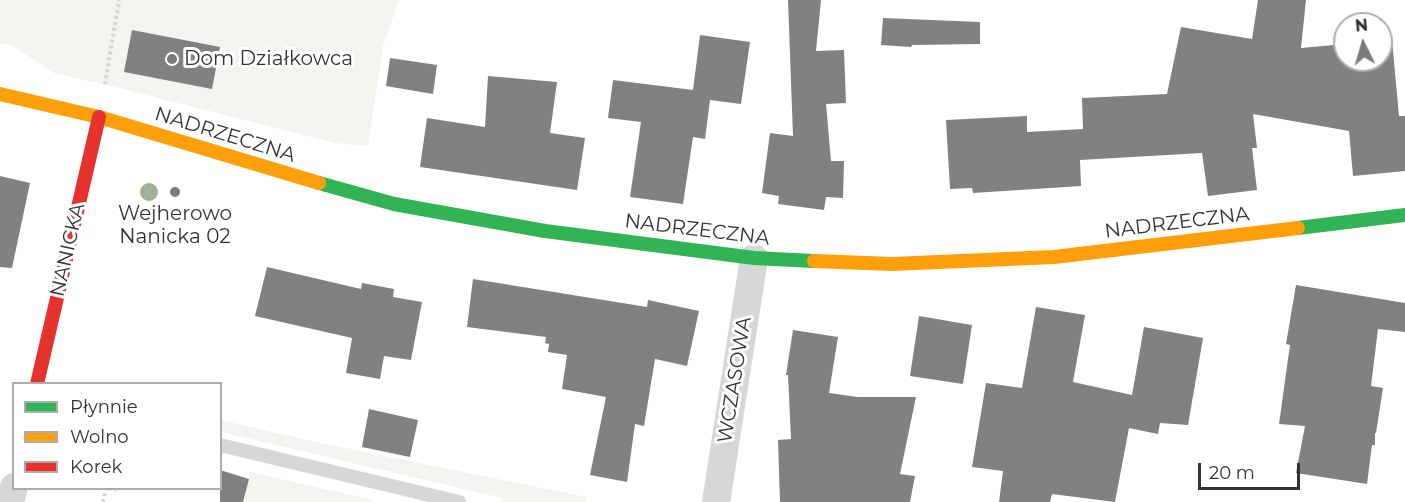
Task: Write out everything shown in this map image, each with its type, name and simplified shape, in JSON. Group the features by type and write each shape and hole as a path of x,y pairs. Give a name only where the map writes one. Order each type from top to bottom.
{"main road":[{"name":"NADRZECZNA","path":"0,94 99,117 275,171 394,204 545,231 754,258 892,264 1054,257 1405,215"},
{"name":"NANICKA","path":"37,382 99,117"}],"street":[{"name":"WCZASOWA","path":"716,502 754,258"}],"lane":[{"path":"222,445 459,502"}],"path":[{"path":"99,117 119,0"}],"shaded area":[{"path":"0,0 399,0 383,46 368,146 335,143 54,73 11,45 0,43"},
{"path":"222,420 307,440 587,497 586,502 502,502 502,498 222,432"},
{"path":"250,472 373,500 372,502 243,502"}],"building":[{"path":"788,0 821,0 816,51 844,50 846,103 826,104 831,161 844,161 843,198 826,197 824,210 778,204 779,196 762,193 770,133 793,136"},
{"path":"1258,0 1306,0 1301,48 1333,45 1333,72 1393,72 1393,51 1399,116 1405,116 1405,171 1353,176 1349,131 1253,114 1257,148 1252,148 1257,190 1208,196 1202,153 1080,160 1081,186 973,193 972,188 950,189 946,120 1027,116 1027,132 1083,129 1082,98 1167,94 1181,27 1252,39"},
{"path":"883,18 980,22 980,44 912,45 911,47 881,45"},
{"name":"Dom Działkowca","path":"132,30 220,47 212,89 124,72"},
{"path":"700,35 750,42 741,104 710,100 705,139 693,137 683,204 630,197 641,122 608,118 613,80 693,90"},
{"path":"390,58 437,65 433,94 386,86"},
{"path":"488,76 557,82 550,133 585,138 577,190 420,167 427,118 485,127"},
{"path":"0,176 30,183 12,268 0,267"},
{"path":"267,267 361,289 362,283 394,289 393,297 422,302 411,360 384,356 380,379 346,373 352,338 255,316"},
{"path":"473,279 647,307 648,300 699,311 687,366 655,359 644,426 635,424 627,482 590,475 606,397 562,389 567,355 548,352 549,344 545,343 546,337 467,327"},
{"path":"1296,285 1405,303 1405,332 1378,329 1371,386 1383,388 1367,484 1296,473 1305,426 1279,424 1290,345 1286,344"},
{"path":"1036,307 1085,315 1073,382 1132,395 1144,327 1203,338 1188,425 1160,423 1158,434 1129,428 1115,502 1052,494 1050,502 999,502 1003,471 972,467 986,383 1022,388"},
{"path":"919,316 972,325 963,384 910,376"},
{"path":"793,330 838,337 829,393 858,397 916,397 900,474 915,476 910,502 780,502 778,440 791,439 788,375 786,375"},
{"path":"369,409 418,420 410,457 362,447"},
{"path":"222,471 249,479 243,502 220,502"}],"traffic: fast":[{"path":"319,183 394,204 545,231 754,258 814,261"},
{"path":"1298,228 1405,215"}],"traffic: slow":[{"path":"0,94 99,117 319,183"},
{"path":"814,261 892,264 1054,257 1298,228"}],"traffic: jam":[{"path":"37,382 99,117"}],"place":[{"name":"Dom Działkowca","path":"172,59"},
{"name":"Wejherowo Nanicka 02","path":"175,192"}]}
